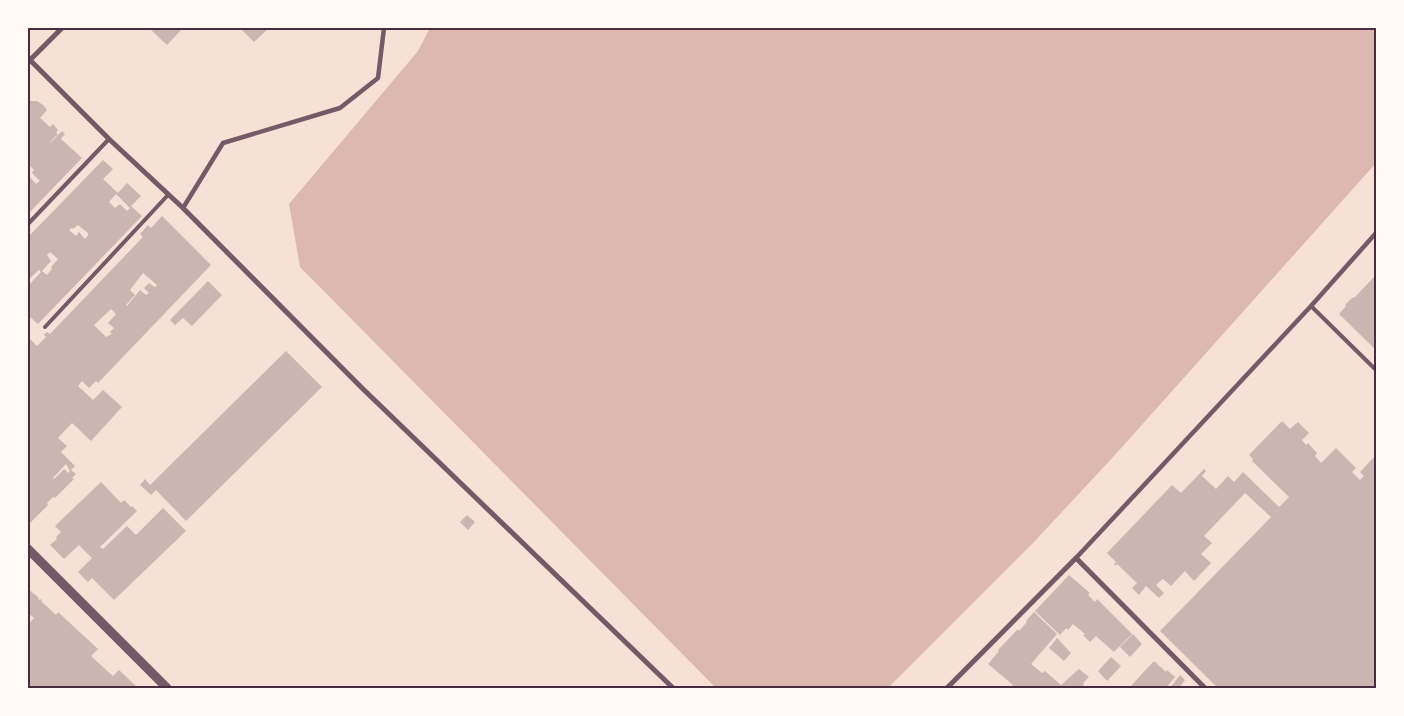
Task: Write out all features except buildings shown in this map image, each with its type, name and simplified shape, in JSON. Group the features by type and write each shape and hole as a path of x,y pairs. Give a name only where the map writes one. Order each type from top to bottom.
{"street":[{"path":"62,28 28,60 183,208 362,388 673,688"},
{"path":"183,208 224,143 340,108 378,78 384,28"},
{"path":"947,688 1076,558 1311,306 1376,233"},
{"path":"28,549 167,688"},
{"path":"1076,558 1205,688"}],"lane":[{"path":"28,224 109,139"},
{"path":"45,327 168,194"},
{"path":"1311,306 1376,370"}],"shaded area":[{"path":"430,28 1376,28 1376,163 1114,456 1034,542 888,688 716,688 300,267 289,204 418,51"}]}
